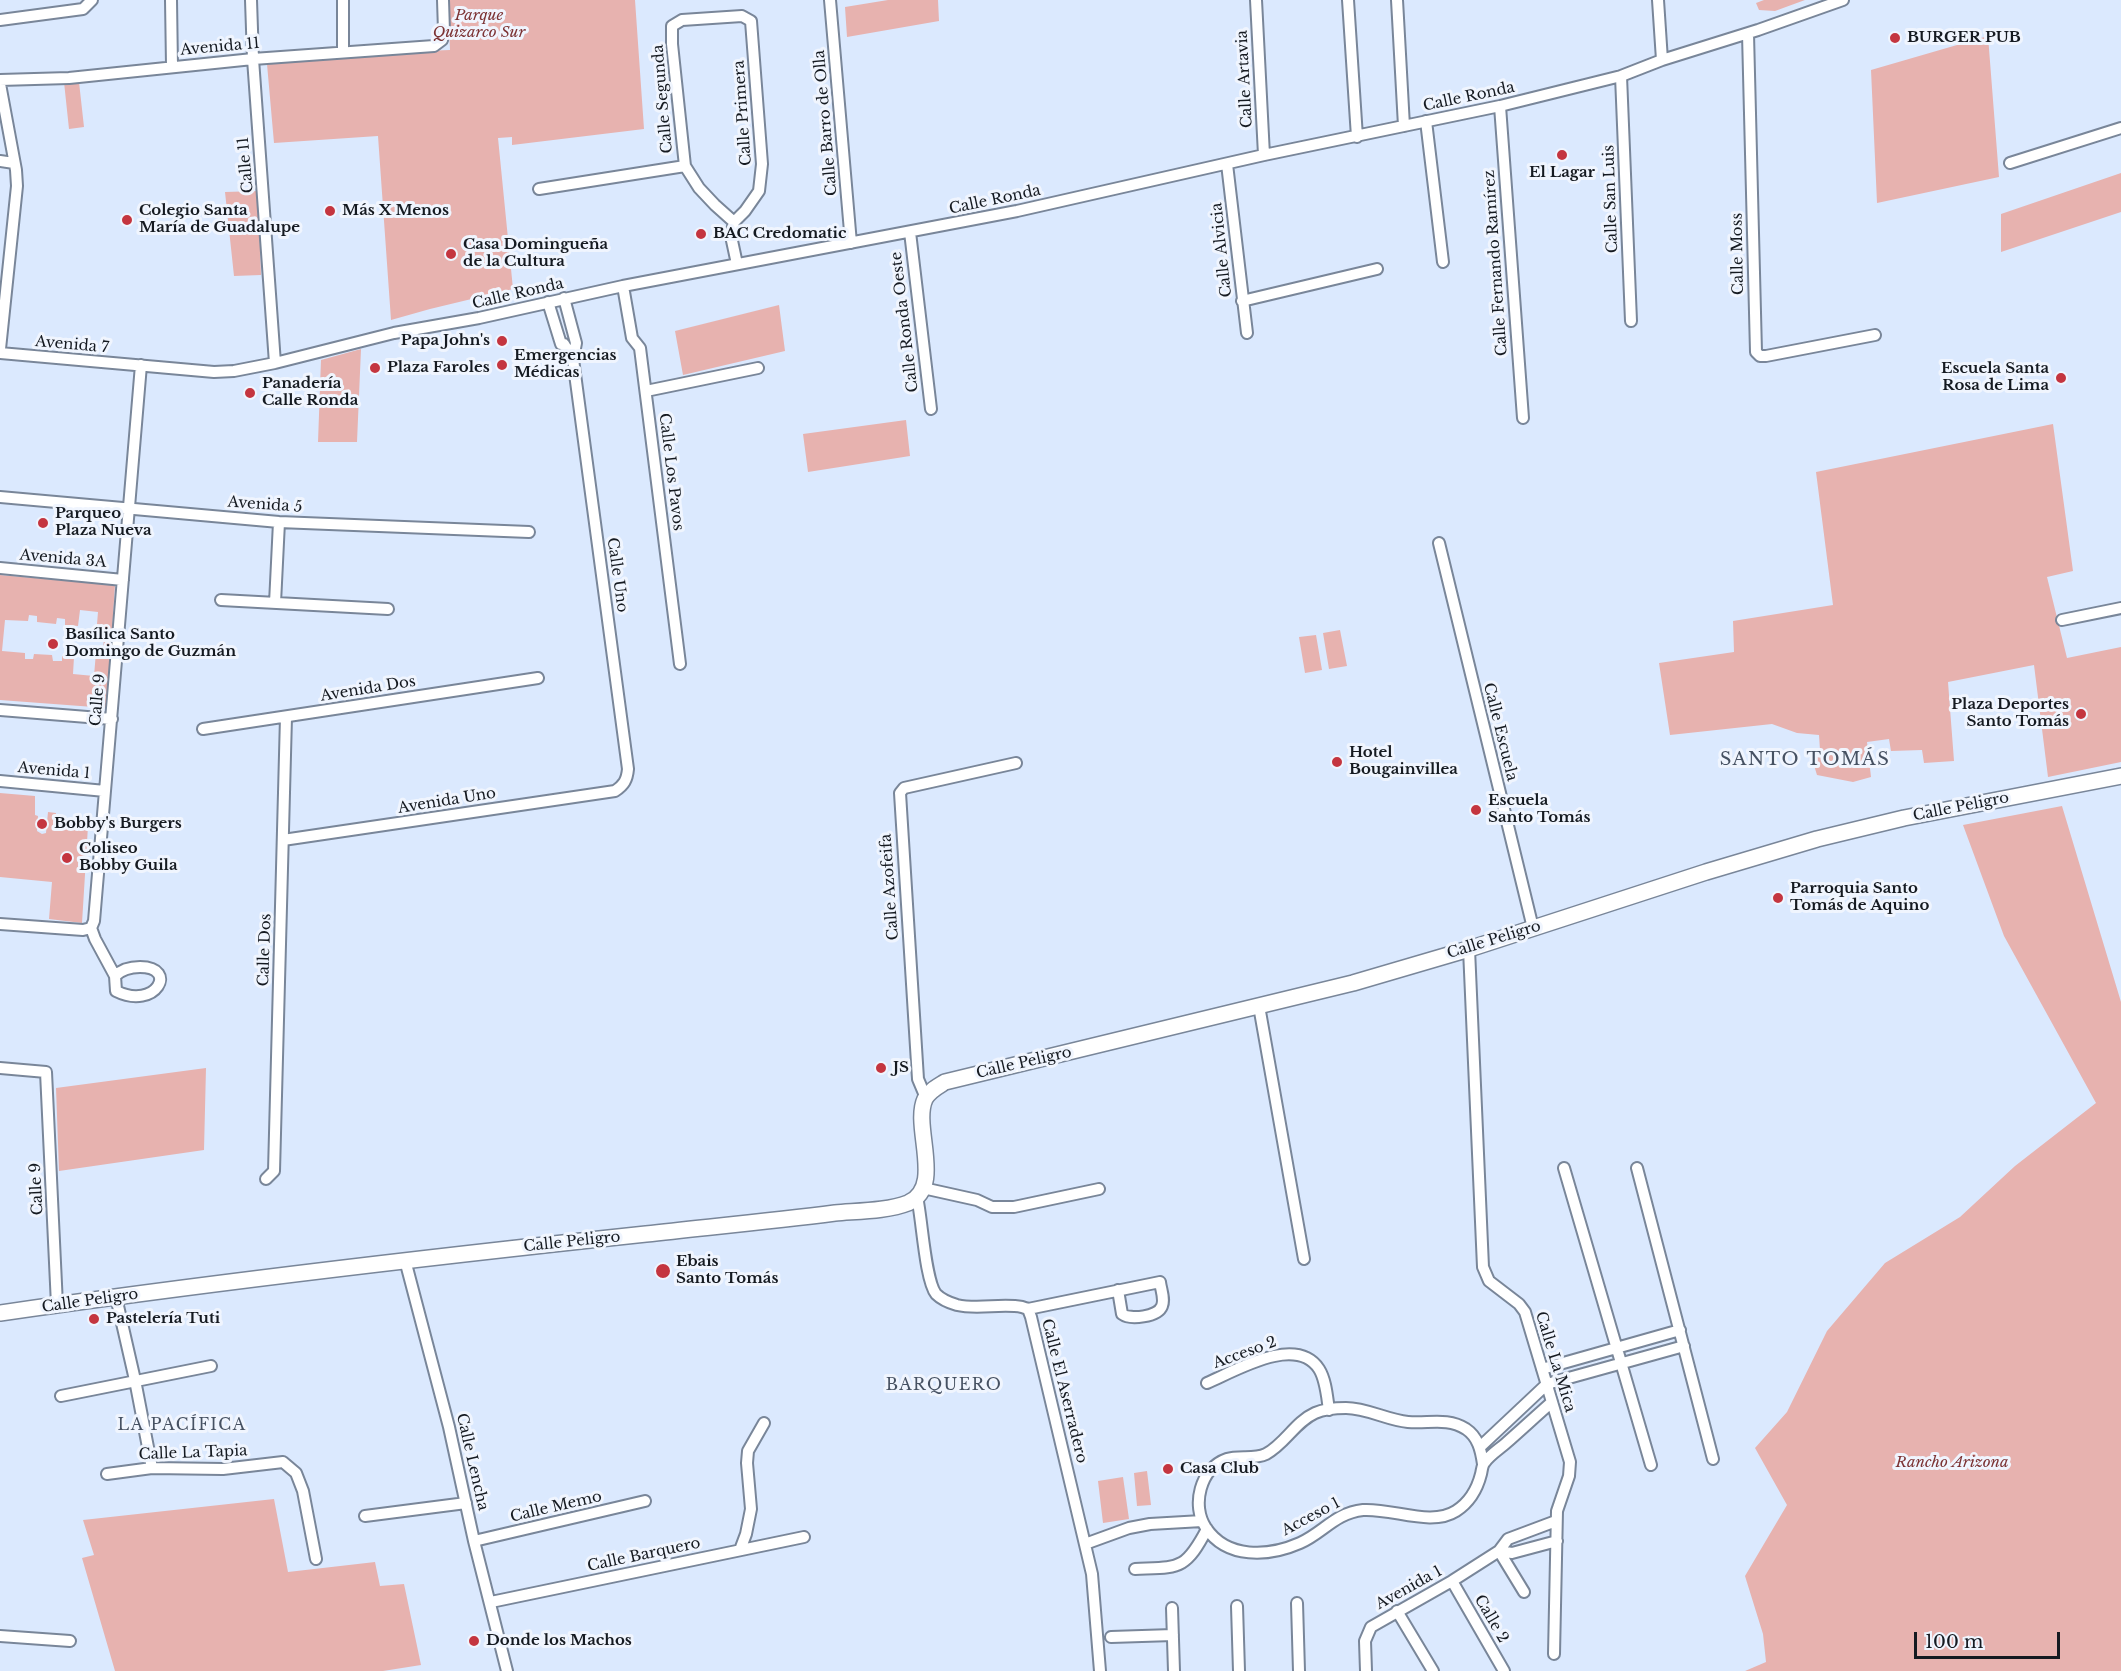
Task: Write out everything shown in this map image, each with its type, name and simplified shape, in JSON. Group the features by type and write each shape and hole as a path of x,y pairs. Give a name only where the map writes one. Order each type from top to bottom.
{"main road":[{"name":"Calle Peligro","path":"926,1098 939,1086 959,1078 1353,983 1469,950 1736,862 1817,839 1904,818 2121,776"},
{"path":"920,1193 926,1164 922,1108 926,1098"},
{"name":"Calle Peligro","path":"0,1313 405,1260 892,1207 908,1203 920,1193"}],"street":[{"path":"0,20 83,9 92,0"},
{"path":"171,0 172,66"},
{"name":"Calle 11","path":"251,0 253,59 275,363"},
{"path":"343,0 343,51"},
{"name":"Avenida 11","path":"0,80 69,78 172,66 343,51 434,46 442,40 444,31 442,0"},
{"name":"Calle Barro de Olla","path":"830,0 851,243"},
{"name":"Calle Artavia","path":"1256,0 1264,155"},
{"path":"1348,0 1357,137"},
{"path":"1397,0 1404,126"},
{"path":"1658,0 1662,60"},
{"name":"Calle Ronda","path":"141,365 225,372 275,363 384,335 479,318 623,286 1017,211 1264,155 1500,106 1621,76 1662,60 1748,34 1843,0"},
{"name":"Calle Primera","path":"672,26 682,20 742,16 751,21 762,171 759,191 734,222"},
{"name":"Calle Segunda","path":"672,26 685,166 699,188 734,222"},
{"name":"Calle Moss","path":"1748,34 1756,352 1760,356 1766,356 1875,335"},
{"name":"Calle San Luis","path":"1621,76 1631,321"},
{"path":"0,84 17,186 0,351"},
{"name":"Calle Fernando Ramírez","path":"1500,106 1523,418"},
{"path":"1426,121 1443,262"},
{"path":"2010,163 2121,128"},
{"path":"0,161 14,163"},
{"name":"Calle Alvicia","path":"1227,164 1247,333"},
{"path":"539,189 685,166"},
{"path":"734,222 731,236 737,264"},
{"name":"Calle Ronda Oeste","path":"910,232 931,409"},
{"path":"1242,302 1377,270"},
{"name":"Calle Los Pavos","path":"623,286 632,338 640,348 680,664"},
{"name":"Calle Uno","path":"564,298 576,343 573,359 628,770 622,786 615,791"},
{"name":"Calle Uno","path":"548,302 561,344 564,344 573,359"},
{"name":"Avenida 7","path":"0,351 141,365"},
{"name":"Calle 9","path":"91,928 94,921 112,719 141,365"},
{"path":"645,391 758,368"},
{"name":"Avenida 5","path":"0,497 279,522 529,532"},
{"path":"275,603 279,522"},
{"name":"Calle Escuela","path":"1439,543 1533,928"},
{"name":"Avenida 3A","path":"0,568 123,580"},
{"path":"221,600 388,609"},
{"path":"2062,620 2121,608"},
{"name":"Avenida Dos","path":"203,729 538,678"},
{"path":"0,710 112,719"},
{"name":"Calle Dos","path":"266,1179 274,1171 286,717"},
{"name":"Calle Azofeifa","path":"926,1098 918,1079 900,793 904,788 1016,763"},
{"name":"Avenida 1","path":"0,781 105,791"},
{"name":"Avenida Uno","path":"283,840 615,791"},
{"path":"0,924 82,930 91,928 115,976"},
{"name":"Calle La Mica","path":"1469,950 1483,1267 1489,1281 1519,1304 1525,1312 1570,1462 1569,1476 1557,1511 1556,1521 1554,1654"},
{"path":"1259,1006 1304,1259"},
{"name":"Calle 9","path":"0,1068 46,1072 57,1305"},
{"path":"1637,1167 1713,1459"},
{"path":"1564,1168 1651,1465"},
{"path":"920,1193 977,1200 992,1207 1014,1208 1099,1189"},
{"name":"Calle El Aserradero","path":"920,1193 930,1282 936,1293 957,1305 984,1307 1015,1305 1028,1310 1092,1574 1100,1671"},
{"name":"Calle Lencha","path":"405,1260 449,1427 474,1541 507,1671"},
{"path":"1028,1310 1118,1290 1160,1282 1163,1305 1154,1314 1125,1317 1122,1314 1118,1290"},
{"path":"116,1297 152,1468"},
{"path":"1542,1369 1680,1330"},
{"path":"1135,1569 1173,1568 1189,1559 1204,1525 1199,1511 1200,1490 1204,1478 1212,1468 1230,1458 1263,1455 1278,1445 1303,1421 1315,1414 1348,1408 1408,1422 1449,1422 1470,1432 1480,1447 1547,1384 1684,1346"},
{"name":"Acceso 2","path":"1207,1383 1274,1356 1291,1353 1308,1358 1320,1370 1329,1410"},
{"path":"61,1396 211,1366"},
{"path":"1483,1464 1552,1402"},
{"path":"740,1550 750,1520 751,1490 747,1463 748,1451 764,1423"},
{"name":"Acceso 1","path":"1204,1525 1222,1545 1245,1553 1277,1551 1301,1543 1338,1518 1361,1510 1382,1510 1425,1517 1442,1516 1454,1512 1472,1497 1478,1485 1483,1464 1480,1447"},
{"name":"Calle La Tapia","path":"107,1474 152,1468 223,1469 283,1462 296,1473 303,1491 316,1559"},
{"name":"Calle Memo","path":"474,1541 645,1501"},
{"path":"365,1516 466,1503"},
{"name":"Avenida 1","path":"1366,1671 1365,1641 1371,1627 1452,1581 1499,1551 1508,1539 1556,1521"},
{"path":"1085,1544 1140,1526 1204,1525"},
{"name":"Calle Barquero","path":"491,1602 804,1537"},
{"name":"Avenida 1","path":"1499,1551 1512,1553 1557,1541"},
{"path":"1499,1551 1524,1592"},
{"name":"Calle 2","path":"1452,1581 1504,1671"},
{"path":"1298,1604 1299,1671"},
{"path":"1237,1606 1239,1671"},
{"path":"1172,1608 1174,1671"},
{"path":"1397,1611 1433,1671"},
{"path":"1111,1637 1173,1635"},
{"path":"0,1636 70,1641"}],"green space":[{"name":"Parque Quizarco Sur","path":"448,0 635,0 644,129 512,145 512,137 498,138 513,289 391,320 378,136 274,143 267,64 273,57 450,50"},
{"path":"888,0 938,0 939,21 847,37 845,7"},
{"path":"1764,0 1805,0 1775,11 1759,10 1756,3"},
{"path":"1988,36 1999,177 1877,203 1871,70"},
{"path":"64,82 79,82 84,127 69,129"},
{"path":"2121,173 2121,212 2001,252 2001,214"},
{"path":"258,191 261,275 234,276 225,192"},
{"path":"779,305 785,351 683,375 675,331"},
{"path":"361,349 357,442 318,442 321,360"},
{"path":"906,420 910,456 808,472 803,434"},
{"path":"2053,424 2073,571 2047,577 2067,658 2121,647 2121,762 2048,777 2034,665 1948,682 1954,761 1924,763 1922,750 1891,751 1889,739 1867,742 1871,777 1853,782 1817,775 1812,759 1813,752 1820,750 1819,735 1797,733 1772,724 1670,735 1659,663 1734,652 1733,621 1833,605 1816,472"},
{"path":"0,575 115,585 107,708 0,700","holes":["80,610 98,612 96,636 104,637 103,652 96,652 94,676 73,674 74,657 62,656 62,661 53,661 52,655 34,654 33,659 25,659 25,653 2,651 5,620 28,621 29,615 37,616 37,622 56,624 57,618 65,619 65,625 78,626"]},
{"path":"1340,630 1347,666 1329,669 1323,633"},
{"path":"1316,635 1322,670 1305,673 1299,637"},
{"path":"0,793 35,796 35,815 38,816 37,831 42,834 46,833 48,812 56,813 55,822 88,826 82,923 49,919 52,882 0,877"},
{"name":"Rancho Arizona","path":"2062,806 2121,1002 2121,1671 1745,1671 1766,1662 1763,1634 1745,1576 1787,1505 1755,1448 1787,1412 1827,1331 1885,1263 1960,1217 2015,1166 2096,1103 2004,936 1963,825"},
{"path":"206,1068 204,1150 59,1171 56,1088"},
{"path":"1147,1471 1151,1505 1137,1506 1134,1473"},
{"path":"1123,1477 1129,1519 1103,1523 1098,1481"},
{"path":"274,1499 288,1572 375,1562 380,1586 404,1584 421,1665 383,1671 115,1671 82,1558 94,1555 83,1520"}],"place":[{"name":"BURGER PUB","path":"1895,38"},
{"name":"El Lagar","path":"1562,155"},
{"name":"Más X Menos","path":"330,211"},
{"name":"Colegio Santa María de Guadalupe","path":"127,220"},
{"name":"BAC Credomatic","path":"701,234"},
{"name":"Casa Domingueña de la Cultura","path":"451,254"},
{"name":"Papa John's","path":"502,341"},
{"name":"Emergencias Médicas","path":"502,365"},
{"name":"Plaza Faroles","path":"375,368"},
{"name":"Escuela Santa Rosa de Lima","path":"2061,378"},
{"name":"Panadería Calle Ronda","path":"250,393"},
{"name":"Parqueo Plaza Nueva","path":"43,523"},
{"name":"Basílica Santo Domingo de Guzmán","path":"53,644"},
{"name":"Plaza Deportes Santo Tomás","path":"2081,714"},
{"name":"Hotel Bougainvillea","path":"1337,762"},
{"name":"Escuela Santo Tomás","path":"1476,810"},
{"name":"Bobby's Burgers","path":"42,824"},
{"name":"Coliseo Bobby Guila","path":"67,858"},
{"name":"Parroquia Santo Tomás de Aquino","path":"1778,898"},
{"name":"JS","path":"881,1068"},
{"name":"Ebais Santo Tomás","path":"663,1271"},
{"name":"Pastelería Tuti","path":"94,1319"},
{"name":"Casa Club","path":"1168,1469"},
{"name":"Donde los Machos","path":"474,1641"}],"district":[{"name":"SANTO TOMÁS","path":"1805,760"},
{"name":"BARQUERO","path":"944,1385"},
{"name":"LA PACÍFICA","path":"182,1425"}]}
